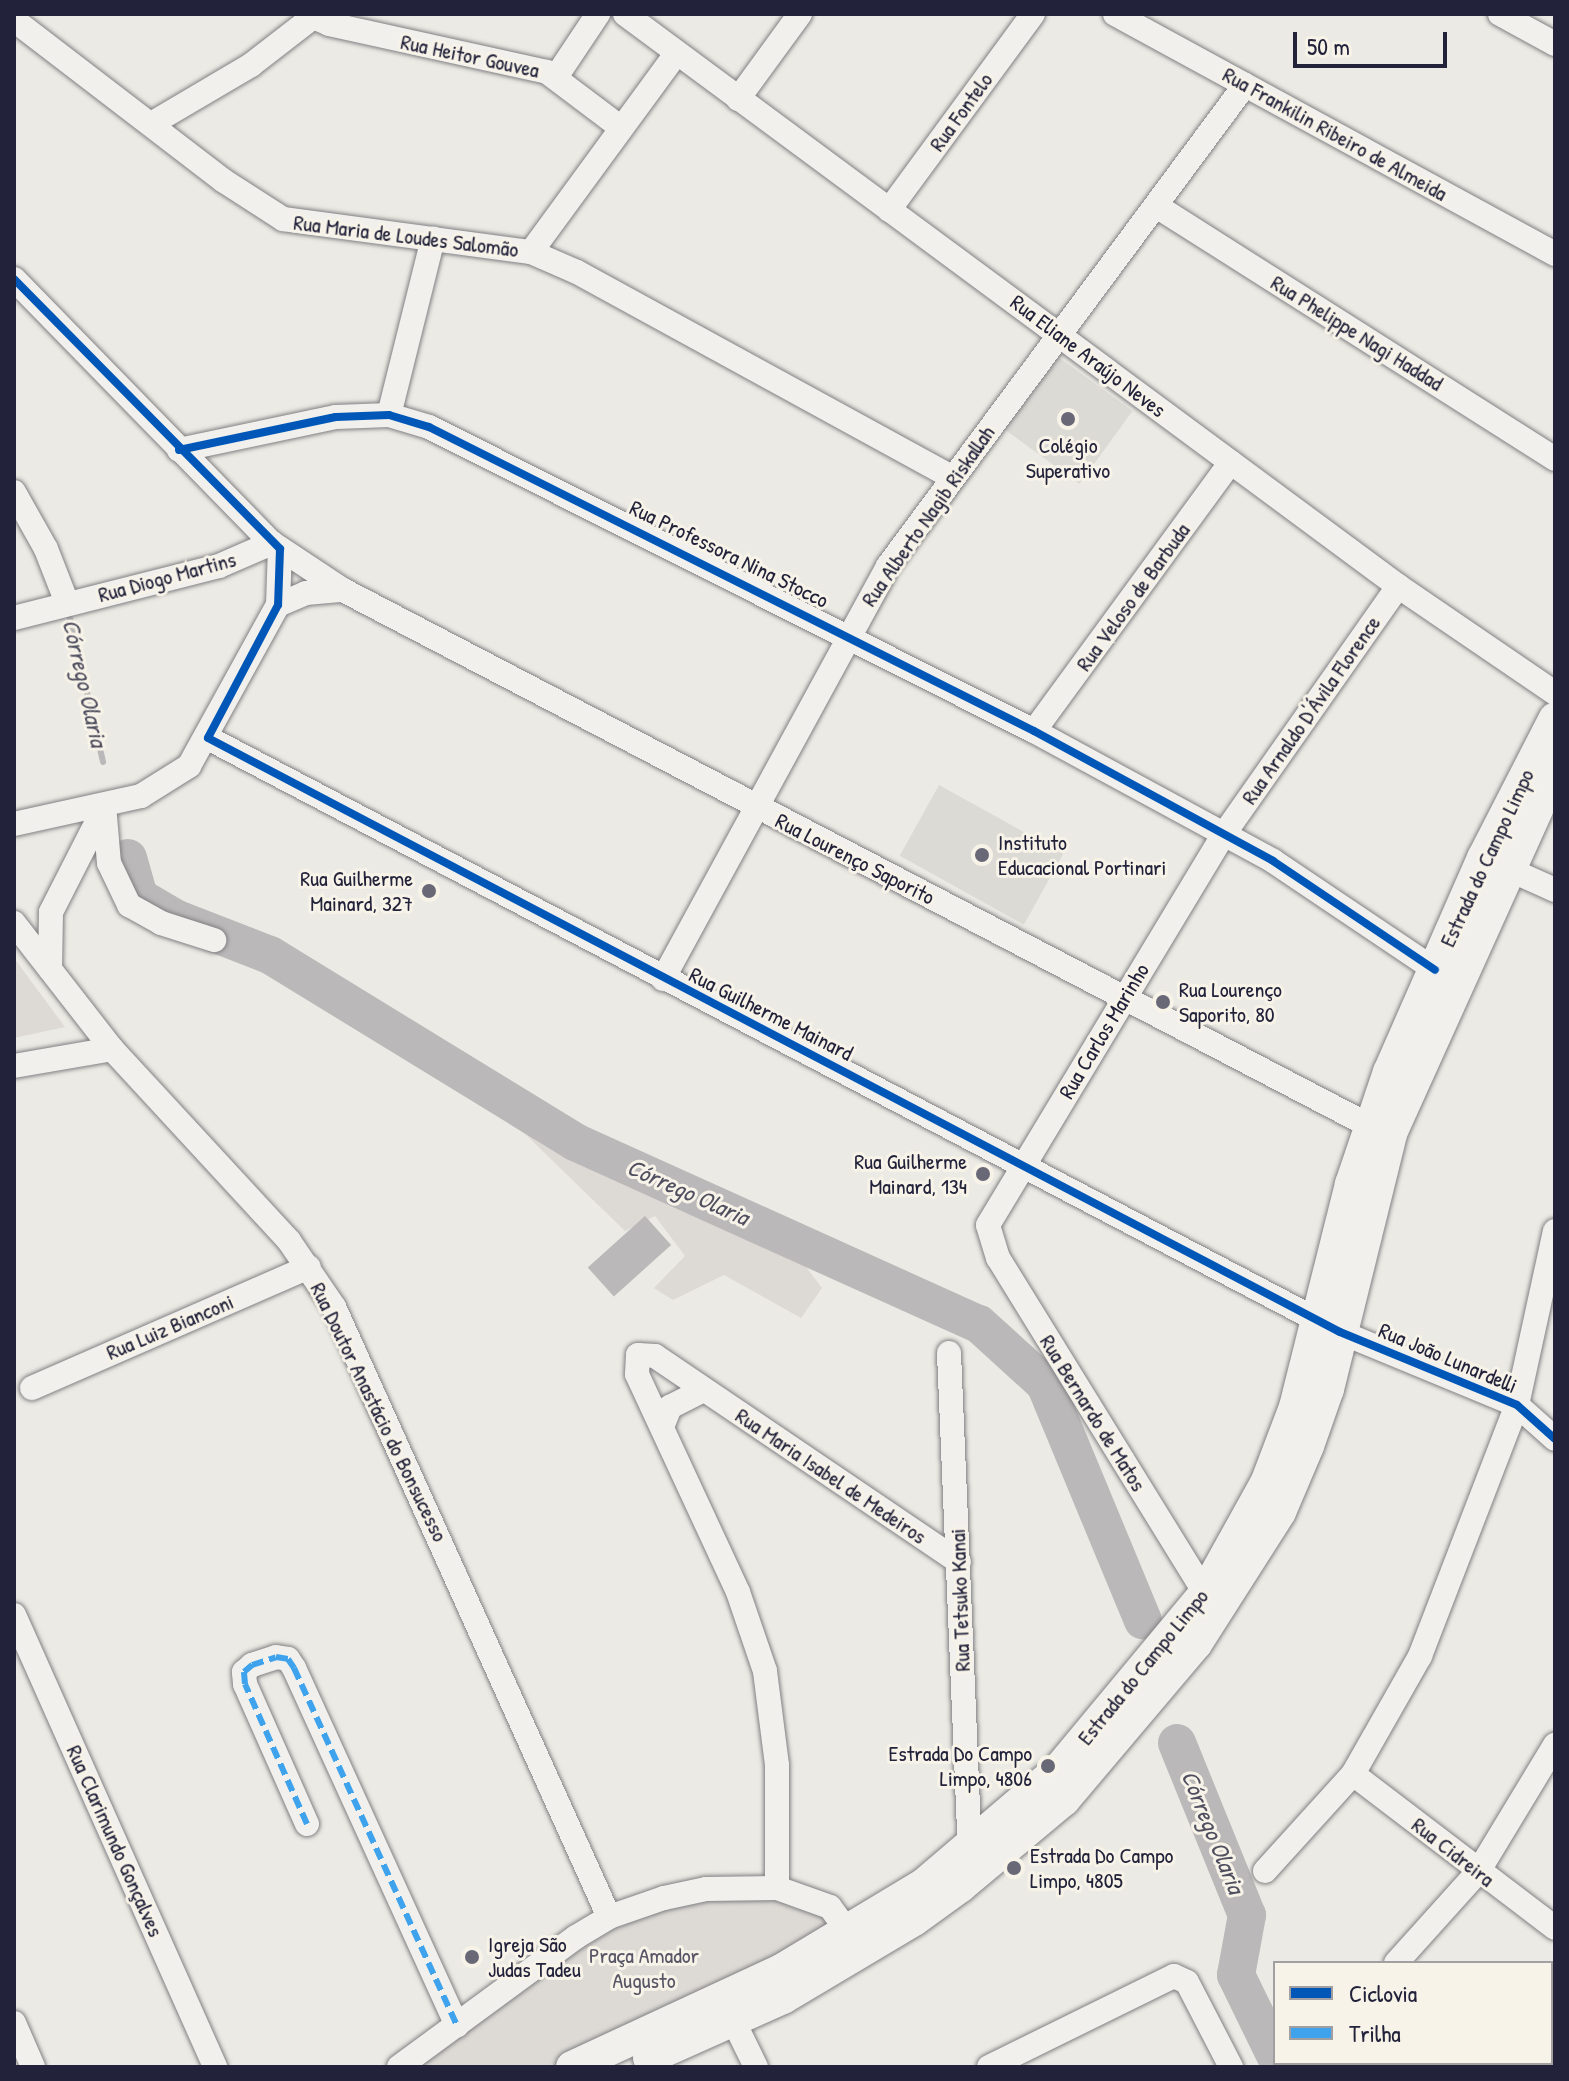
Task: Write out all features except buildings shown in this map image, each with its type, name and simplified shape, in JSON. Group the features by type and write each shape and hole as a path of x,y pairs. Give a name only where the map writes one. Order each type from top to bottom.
{"main road":[{"name":"Estrada do Campo Limpo","path":"572,2067 723,2000 848,1932 970,1848 1059,1769 1205,1593 1267,1481 1330,1327 1392,1131 1555,718"},
{"name":"Estrada do Campo Limpo","path":"628,2067 783,1998 914,1920 961,1886 1064,1800 1131,1727 1196,1644 1280,1512 1328,1389 1330,1327 1368,1125 1435,970 1496,863 1555,770"},
{"path":"783,1998 835,1960 848,1932"}],"street":[{"path":"556,77 598,14"},
{"name":"Rua Eliane Araújo Neves","path":"625,14 1398,586 1555,693"},
{"path":"738,99 800,14"},
{"name":"Rua Fontelo","path":"889,210 1033,14"},
{"name":"Rua Frankilin Ribeiro de Almeida","path":"1115,14 1555,254"},
{"path":"1500,14 1555,44"},
{"path":"151,124 251,65 310,16"},
{"name":"Rua Heitor Gouvea","path":"310,16 556,77 620,127"},
{"name":"Rua Maria de Loudes Salomão","path":"14,20 283,219 304,226 433,238 531,252 577,272 952,477"},
{"path":"531,252 676,54"},
{"name":"Rua Alberto Nagib Riskallah","path":"663,979 888,566 1158,207 1245,85"},
{"name":"Rua Phelippe Nagi Haddad","path":"1158,207 1555,459"},
{"path":"389,415 433,238"},
{"path":"14,279 179,450"},
{"name":"Rua Professora Nina Stocco","path":"179,450 336,417 389,415 464,442 849,634 1224,834 1302,878 1435,970"},
{"name":"Rua Lourenço Saporito","path":"179,450 276,546 343,590 1368,1125"},
{"name":"Rua Veloso de Barbuda","path":"1034,731 1231,462"},
{"path":"14,492 46,549 67,603"},
{"path":"14,824 104,805 167,784 189,766 208,738 278,605 276,546"},
{"name":"Rua Diogo Martins","path":"14,618 219,566 276,546"},
{"name":"Rua Arnaldo D'Ávila Florence","path":"1224,834 1398,586"},
{"path":"278,605 306,593 343,590"},
{"name":"Rua Guilherme Mainard","path":"208,738 663,979 1025,1163 1330,1327"},
{"path":"104,805 109,863 129,905 161,923 214,940"},
{"path":"50,971 51,912 104,805"},
{"name":"Rua Carlos Marinho","path":"988,1230 1025,1163 1224,834"},
{"path":"1496,863 1555,890"},
{"name":"Rua Doutor Anastácio do Bonsucesso","path":"14,923 112,1049 309,1267 334,1307 400,1447 609,1917"},
{"path":"14,1066 112,1049"},
{"name":"Rua Bernardo de Matos","path":"988,1230 998,1258 1205,1593"},
{"path":"1265,1871 1353,1774 1397,1699 1444,1602 1517,1405 1555,1231"},
{"name":"Rua Luiz Bianconi","path":"32,1388 309,1267"},
{"name":"Rua João Lunardelli","path":"1330,1327 1517,1405 1555,1439"},
{"name":"Rua Tetsuko Kanai","path":"949,1353 970,1848"},
{"name":"Rua Maria Isabel de Medeiros","path":"777,1888 777,1765 765,1671 738,1592 637,1374 638,1355 655,1356 959,1562"},
{"path":"662,1427 670,1407 704,1390"},
{"name":"Rua Clarimundo Gonçalves","path":"14,1615 215,2067"},
{"path":"307,1824 245,1684 244,1672 252,1665 276,1657 288,1659 294,1668 457,2026"},
{"path":"1398,1961 1478,1872 1555,1745"},
{"name":"Rua Cidreira","path":"1353,1774 1555,1928"},
{"path":"399,2067 609,1917 706,1889 777,1888 830,1907 848,1932"},
{"path":"989,2067 1165,1978 1181,1977 1187,1982 1231,2067"},
{"path":"733,2020 756,2067"},
{"path":"14,2023 33,2067"}],"shaded area":[{"name":"Colégio Superativo","path":"1054,354 1132,411 1080,484 1001,427"},
{"name":"Instituto Educacional Portinari","path":"939,785 1063,854 1024,925 900,856"},
{"path":"645,1216 671,1245 614,1297 588,1268"}],"green space":[{"path":"14,958 65,1027 14,1038"},
{"path":"487,1097 551,1116 800,1259 822,1288 801,1318 724,1275 673,1300 654,1288 685,1256 655,1216 625,1231"},
{"name":"Praça Amador Augusto","path":"777,1888 846,1925 560,2067 395,2067 524,1976 664,1898"}],"waterway":[{"name":"Córrego Olaria","path":"68,610 103,762"},
{"name":"Córrego Olaria","path":"128,858 139,897 177,919 270,955 575,1142 979,1324 1045,1384 1143,1621"},
{"name":"Córrego Olaria","path":"1177,1743 1247,1915 1236,1975 1273,2051"}],"marked path":[{"path":"307,1824 245,1684 244,1672 252,1665 276,1657 288,1659 294,1668 457,2026"}],"cycle path":[{"path":"14,279 280,549 278,605 208,738 1340,1332 1517,1405 1555,1439"},
{"path":"179,450 336,417 389,415 429,427 1034,731 1273,861 1435,970"}],"place":[{"name":"Colégio Superativo","path":"1068,419"},
{"name":"Instituto Educacional Portinari","path":"982,855"},
{"name":"Rua Guilherme Mainard, 327","path":"429,891"},
{"name":"Rua Lourenço Saporito, 80","path":"1163,1002"},
{"name":"Rua Guilherme Mainard, 134","path":"983,1174"},
{"name":"Estrada Do Campo Limpo, 4806","path":"1048,1766"},
{"name":"Estrada Do Campo Limpo, 4805","path":"1014,1868"},
{"name":"Igreja São Judas Tadeu","path":"472,1957"}]}
